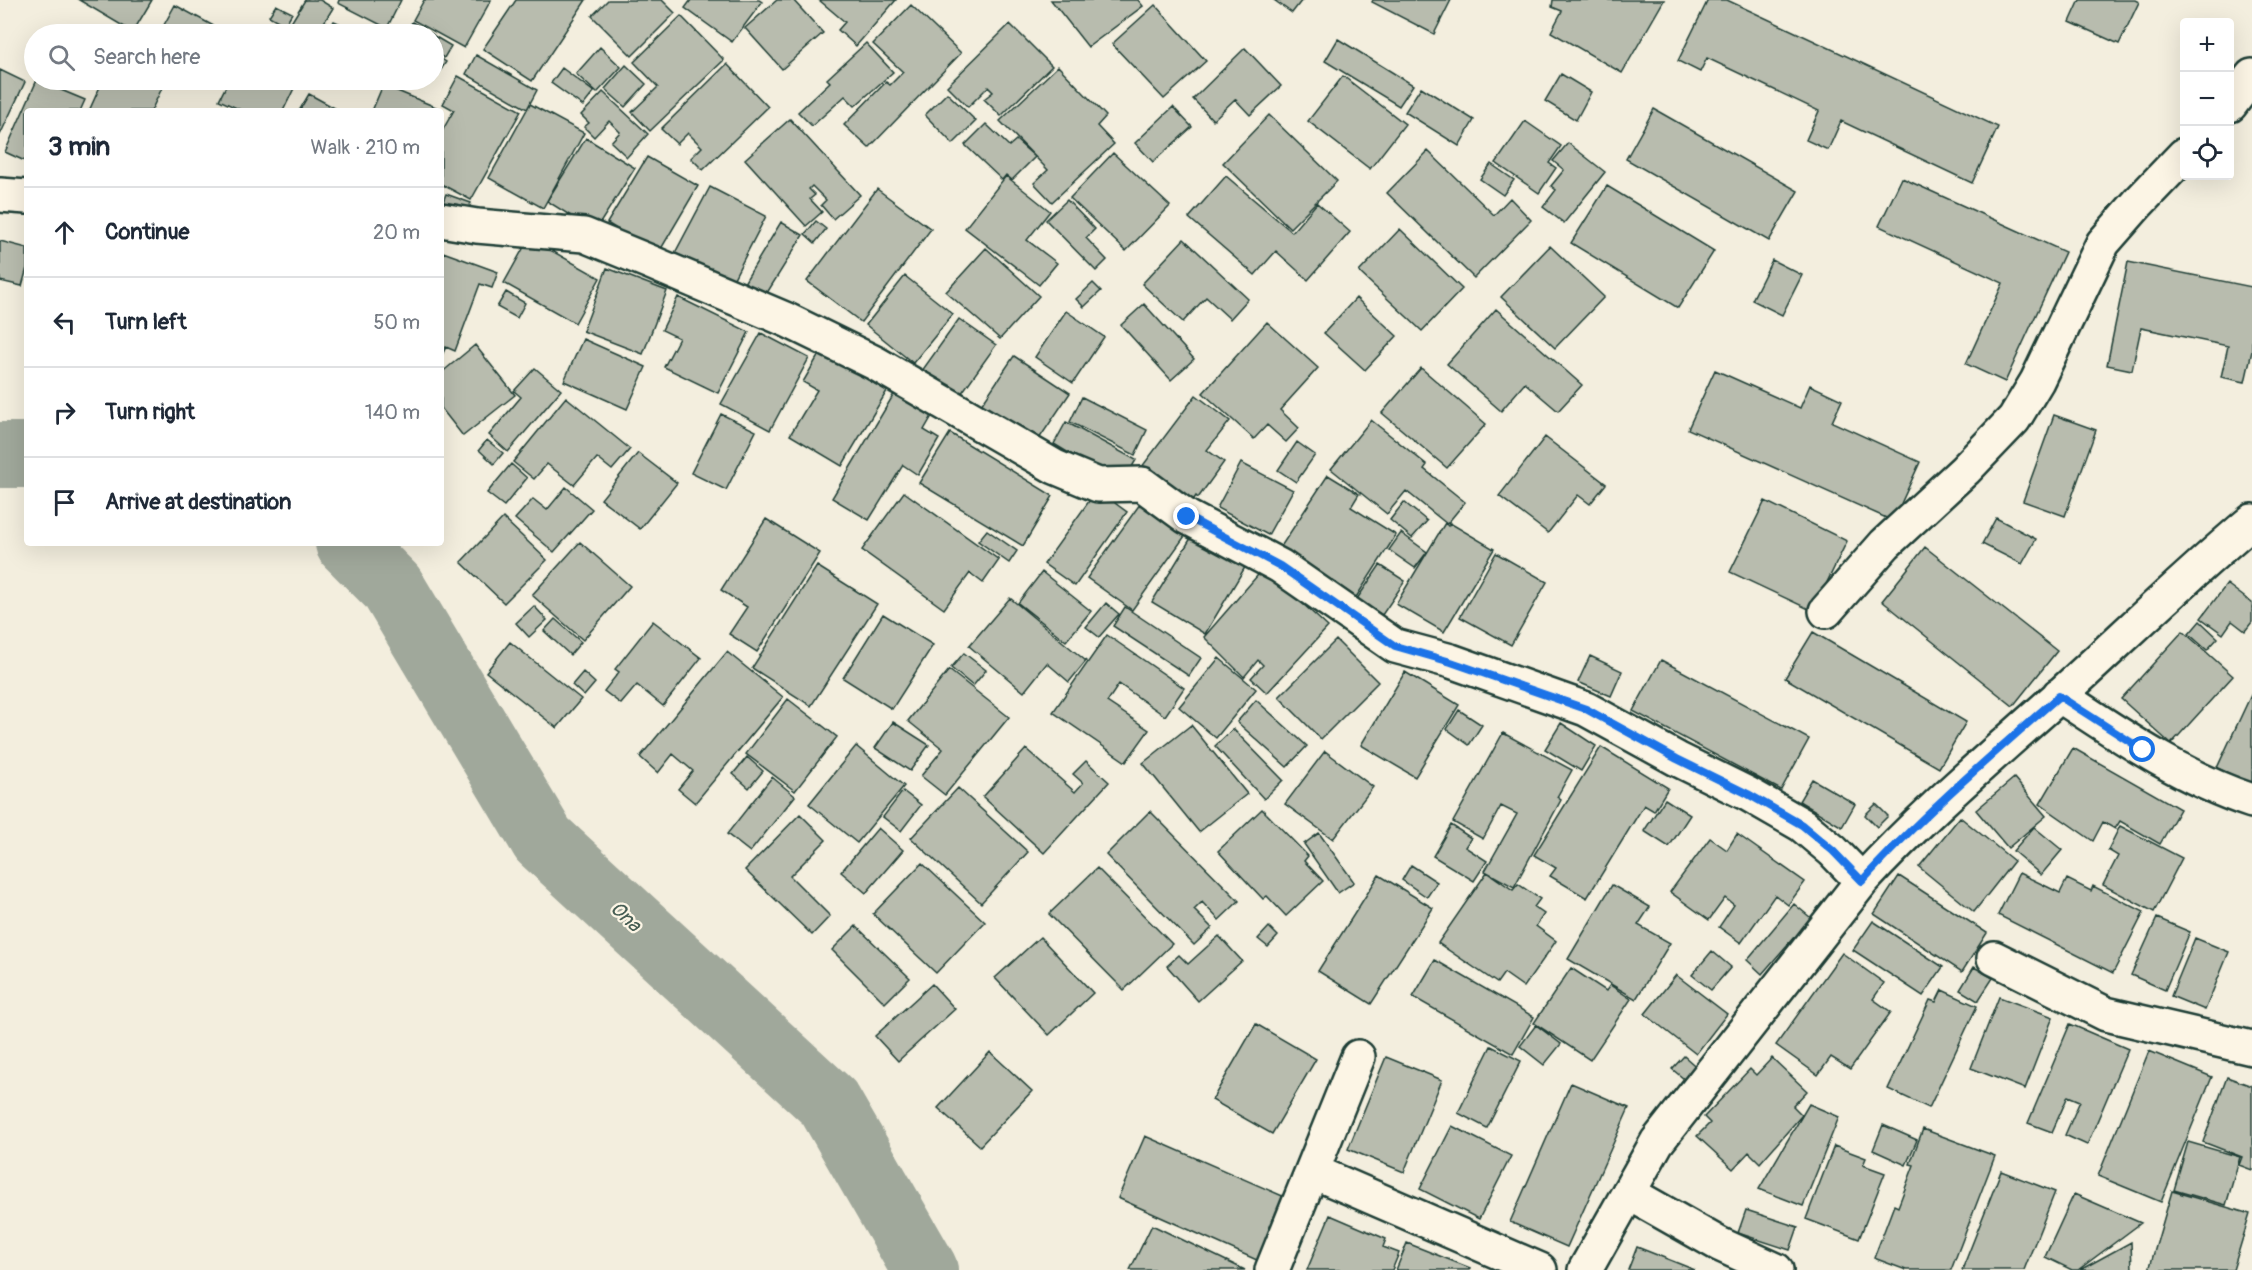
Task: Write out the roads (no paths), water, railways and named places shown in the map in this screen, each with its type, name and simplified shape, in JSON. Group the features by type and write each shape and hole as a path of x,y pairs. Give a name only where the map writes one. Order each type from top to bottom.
{"street":[{"path":"2234,99 2252,76"},
{"path":"1826,611 1885,544 1965,470 2014,419 2037,381 2103,243 2180,159"},
{"path":"0,195 24,197"},
{"path":"444,220 477,226 584,236 787,320 856,354 1065,471 1098,486 1142,484 1187,517 1280,566 1395,646 1451,662 1586,709 1677,759 1748,794 1802,825 1833,851 1862,881"},
{"path":"1585,1270 1658,1142 1862,881 1888,852 1990,756 2059,696 2192,572 2252,521"},
{"path":"2059,696 2143,750 2221,791 2252,801"},
{"path":"1994,958 2106,1014 2252,1048"},
{"path":"1272,1270 1358,1057"},
{"path":"1312,1171 1540,1270"},
{"path":"1629,1192 1719,1244 1776,1270"}],"waterway":[{"name":"Ona","path":"0,455 24,455"},
{"name":"Ona","path":"351,546 392,587 543,840 829,1103 925,1270"}]}
